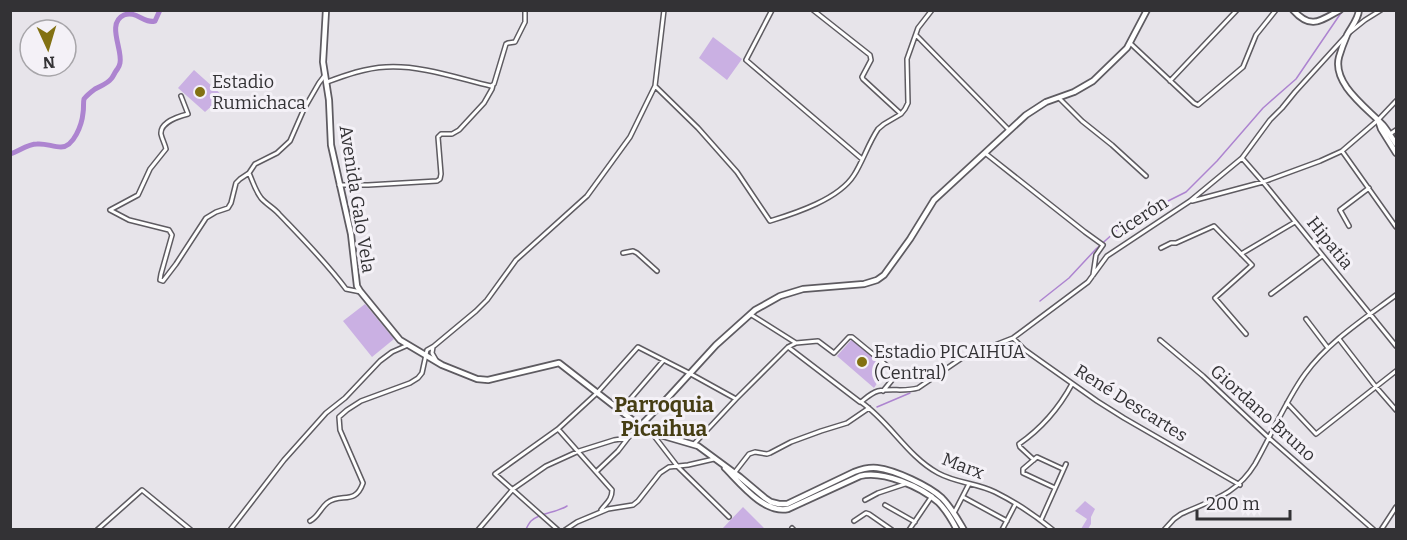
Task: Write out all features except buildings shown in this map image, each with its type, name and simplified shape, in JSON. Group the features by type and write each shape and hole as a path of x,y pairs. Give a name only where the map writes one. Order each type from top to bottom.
{"main road":[{"name":"Avenida Galo Vela","path":"326,10 323,62 329,100 331,145 351,234 357,286 400,340 442,365 482,380 559,363 640,426 650,432 694,444 735,472 771,502 787,504 854,472 872,468 888,471 919,483 944,508 957,530"},
{"path":"640,426 716,345 755,310 780,296 803,289 864,284 884,275 910,239 932,202 1026,115 1046,102 1074,92 1093,81 1127,48 1147,10"},
{"path":"1293,10 1301,19 1312,23 1319,22 1340,10"},
{"path":"1359,10 1339,57 1340,77 1349,91 1378,120 1396,144"},
{"path":"1378,120 1396,153"},
{"name":"Avenida Galo Vela","path":"718,460 759,501 779,510 788,509 863,475 879,474 944,501 963,530"}],"street":[{"path":"339,185 437,181 440,179 438,137 441,134 452,134 459,130 484,103 492,89 506,44 515,42 525,22 525,10"},
{"path":"310,521 317,517 331,500 352,498 362,488 363,483 340,430 339,417 361,401 414,381 423,374 427,350 477,311 516,260 587,196 630,136 655,86 664,10"},
{"path":"772,10 746,60 861,159"},
{"path":"813,10 870,56 871,60 863,79 901,114"},
{"path":"655,86 698,128 737,172 770,221 801,212 840,190 854,175 878,129 901,114 908,103 907,59 918,28 932,10"},
{"path":"1170,81 1237,10"},
{"path":"1130,43 1194,103 1199,104 1243,67 1256,35 1276,10"},
{"name":"Cicerón","path":"861,402 877,392 918,388 962,358 1013,338 1082,287 1107,256 1190,201 1242,158 1270,120 1347,34 1381,10"},
{"path":"916,35 1010,131"},
{"path":"326,82 363,70 390,67 420,69 493,85"},
{"path":"182,96 188,114 162,127 166,148 150,169 138,195 110,210 129,220 170,231 172,235 160,280 163,281 206,218 228,208 236,183 255,165 277,153 290,141 304,109 325,75"},
{"path":"1059,98 1146,176"},
{"path":"1190,201 1263,182 1320,162 1342,151 1396,101"},
{"path":"1390,134 1396,130"},
{"path":"1342,151 1396,227"},
{"path":"984,153 1103,244 1096,255 1093,276"},
{"name":"Hipatia","path":"1242,158 1396,346"},
{"path":"249,173 263,201 274,208 302,240 319,255 346,289 361,292"},
{"path":"1348,226 1340,210 1369,188"},
{"path":"1241,254 1295,222"},
{"path":"1161,248 1214,226 1252,265 1215,298 1246,334"},
{"path":"623,253 633,251 642,256 657,271"},
{"path":"1271,294 1322,256"},
{"path":"1164,530 1181,514 1240,485 1249,474 1305,374 1328,348 1396,295"},
{"path":"750,314 796,343"},
{"path":"1306,319 1328,348"},
{"path":"694,444 788,347 796,343 818,341 835,353 849,337 852,337 897,374 882,391"},
{"name":"René Descartes","path":"1013,338 1025,350 1124,418 1240,485"},
{"path":"1339,339 1396,410"},
{"name":"Giordano Bruno","path":"1160,340 1374,530"},
{"path":"230,530 284,460 326,413 345,398 380,361 392,352 408,345"},
{"path":"434,346 432,353 434,358 442,365"},
{"path":"558,530 495,474 558,429 597,393 638,347 736,399"},
{"name":"Marx","path":"788,347 869,408 923,463 940,474 995,492 1053,530"},
{"path":"620,411 663,361"},
{"path":"1287,404 1316,434 1396,370"},
{"path":"1034,460 1019,444 1032,435 1056,410 1073,383"},
{"path":"735,472 749,454 771,453 791,442 847,423 869,408"},
{"path":"596,472 640,426"},
{"path":"558,429 612,490 612,496 601,512"},
{"path":"650,432 678,467 729,517"},
{"path":"478,530 513,489 546,466 579,451 628,438"},
{"path":"1055,488 1023,470 1037,457 1063,469"},
{"path":"565,530 577,522 614,507 633,505 660,473 669,467 718,460"},
{"path":"1041,520 1066,464"},
{"path":"865,500 905,484"},
{"path":"954,513 969,484"},
{"path":"96,530 142,490 190,530"},
{"path":"909,530 933,495"},
{"path":"963,497 1007,520"},
{"path":"885,505 915,522"},
{"path":"1002,530 1016,505"},
{"path":"1381,530 1396,507"},
{"path":"854,521 866,513 892,530"}],"shaded area":[{"path":"713,37 742,59 727,80 699,58"},
{"name":"Estadio Rumichaca","path":"194,70 223,96 205,112 178,88"},
{"path":"365,304 394,339 372,357 343,321"},
{"name":"Estadio PICAIHUA (Central)","path":"852,339 887,368 874,388 837,356"},
{"path":"1085,501 1095,509 1088,529 1081,529 1087,519 1075,511"},
{"path":"743,507 765,529 722,529"}],"waterway":[{"path":"10,154 34,144 61,147 70,143 81,123 84,99 109,81 119,66 116,30 119,19 124,15 132,14 147,21 155,21 160,10"},
{"path":"1040,301 1069,278 1126,222 1186,192 1217,161 1263,108 1296,79 1343,10"},
{"path":"877,407 910,393"},
{"path":"526,530 534,518 567,506"}],"place":[{"name":"Estadio Rumichaca","path":"200,92"},
{"name":"Estadio PICAIHUA (Central)","path":"862,362"}],"district":[{"name":"Parroquia Picaihua","path":"664,417"}]}
